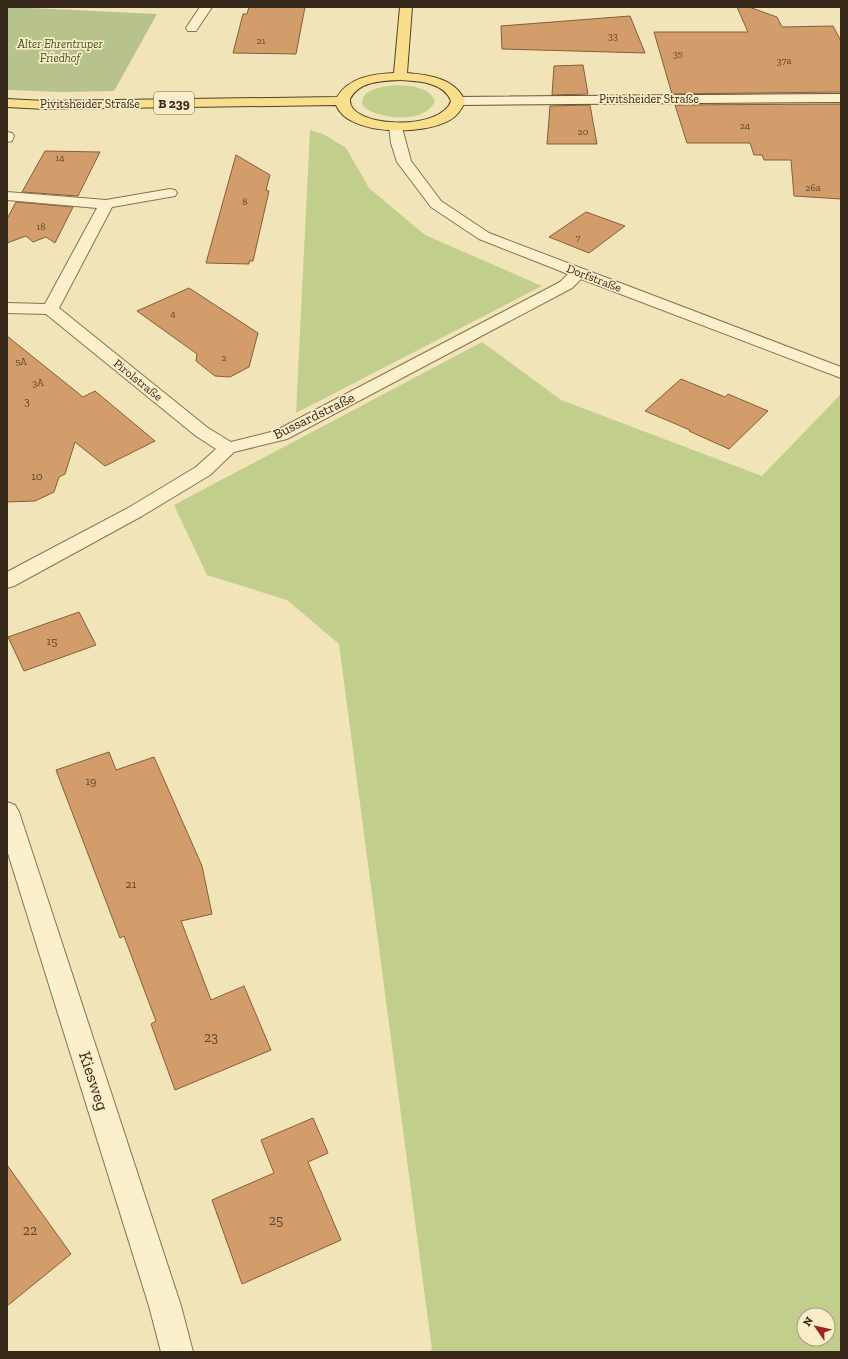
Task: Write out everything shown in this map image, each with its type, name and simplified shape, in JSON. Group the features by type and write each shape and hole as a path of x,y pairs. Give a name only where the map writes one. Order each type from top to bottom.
{"main road":[{"path":"400,76 406,7"},
{"path":"400,76 422,78 440,83 453,92 458,101 455,110 439,120 415,126 396,127 379,126 363,122 351,116 344,109 342,101 345,94 354,86 367,81 400,76"},
{"name":"Pivitsheider Straße","path":"7,103 45,105 342,101"}],"street":[{"path":"192,28 206,7"},
{"name":"Pivitsheider Straße","path":"458,101 841,98"},
{"name":"Dorfstraße","path":"396,127 398,143 404,162 436,204 484,236 841,374"},
{"path":"7,196 106,204 170,193"},
{"path":"7,308 50,310 106,204"},
{"name":"Bussardstraße","path":"7,581 135,512 204,471 228,448 281,435 566,285 578,272"},
{"name":"Pirolstraße","path":"50,310 202,432 228,448"},
{"name":"Kiesweg","path":"7,812 165,1306 177,1352"}],"green space":[{"name":"Alter Ehrentruper Friedhof","path":"7,7 157,14 114,91 63,92 7,90"},
{"path":"398,85 420,88 429,93 435,101 430,108 422,113 401,117 390,117 379,114 370,111 363,106 365,95 374,89"},
{"path":"310,130 323,134 346,148 369,188 425,235 542,286 296,413"},
{"path":"482,342 561,400 762,476 841,394 841,1352 423,1352 432,1350 339,644 287,600 207,575 174,505"}],"building":[{"path":"249,7 305,7 296,54 233,53 243,14 247,14"},
{"path":"737,7 749,7 777,17 782,27 833,26 841,41 841,92 672,94 654,32 748,32"},
{"path":"630,16 645,53 502,49 501,26"},
{"path":"583,65 588,94 552,95 554,66"},
{"path":"841,104 841,199 794,196 791,160 764,160 762,155 754,155 750,143 687,143 675,105"},
{"path":"590,105 597,144 547,144 550,106"},
{"path":"45,151 100,152 78,196 22,192"},
{"path":"236,155 270,175 266,190 269,191 253,261 249,261 249,264 206,263"},
{"path":"16,202 73,207 55,243 46,237 33,242 26,236 7,243 7,219"},
{"path":"586,212 625,226 589,253 549,237"},
{"path":"189,288 258,333 249,367 230,377 215,376 196,361 197,354 137,311"},
{"path":"7,336 83,397 95,391 155,441 105,466 75,442 65,474 59,477 54,492 35,501 7,502"},
{"path":"681,379 725,397 728,394 768,411 729,449 689,431 690,430 645,411"},
{"path":"79,612 96,645 24,671 8,637"},
{"path":"109,752 116,770 154,757 202,866 212,914 181,921 211,1000 244,986 271,1050 175,1090 151,1024 156,1021 124,936 120,938 56,770"},
{"path":"313,1118 328,1153 308,1162 341,1240 242,1284 212,1200 274,1173 261,1140"},
{"path":"7,1165 71,1254 7,1306"}]}
